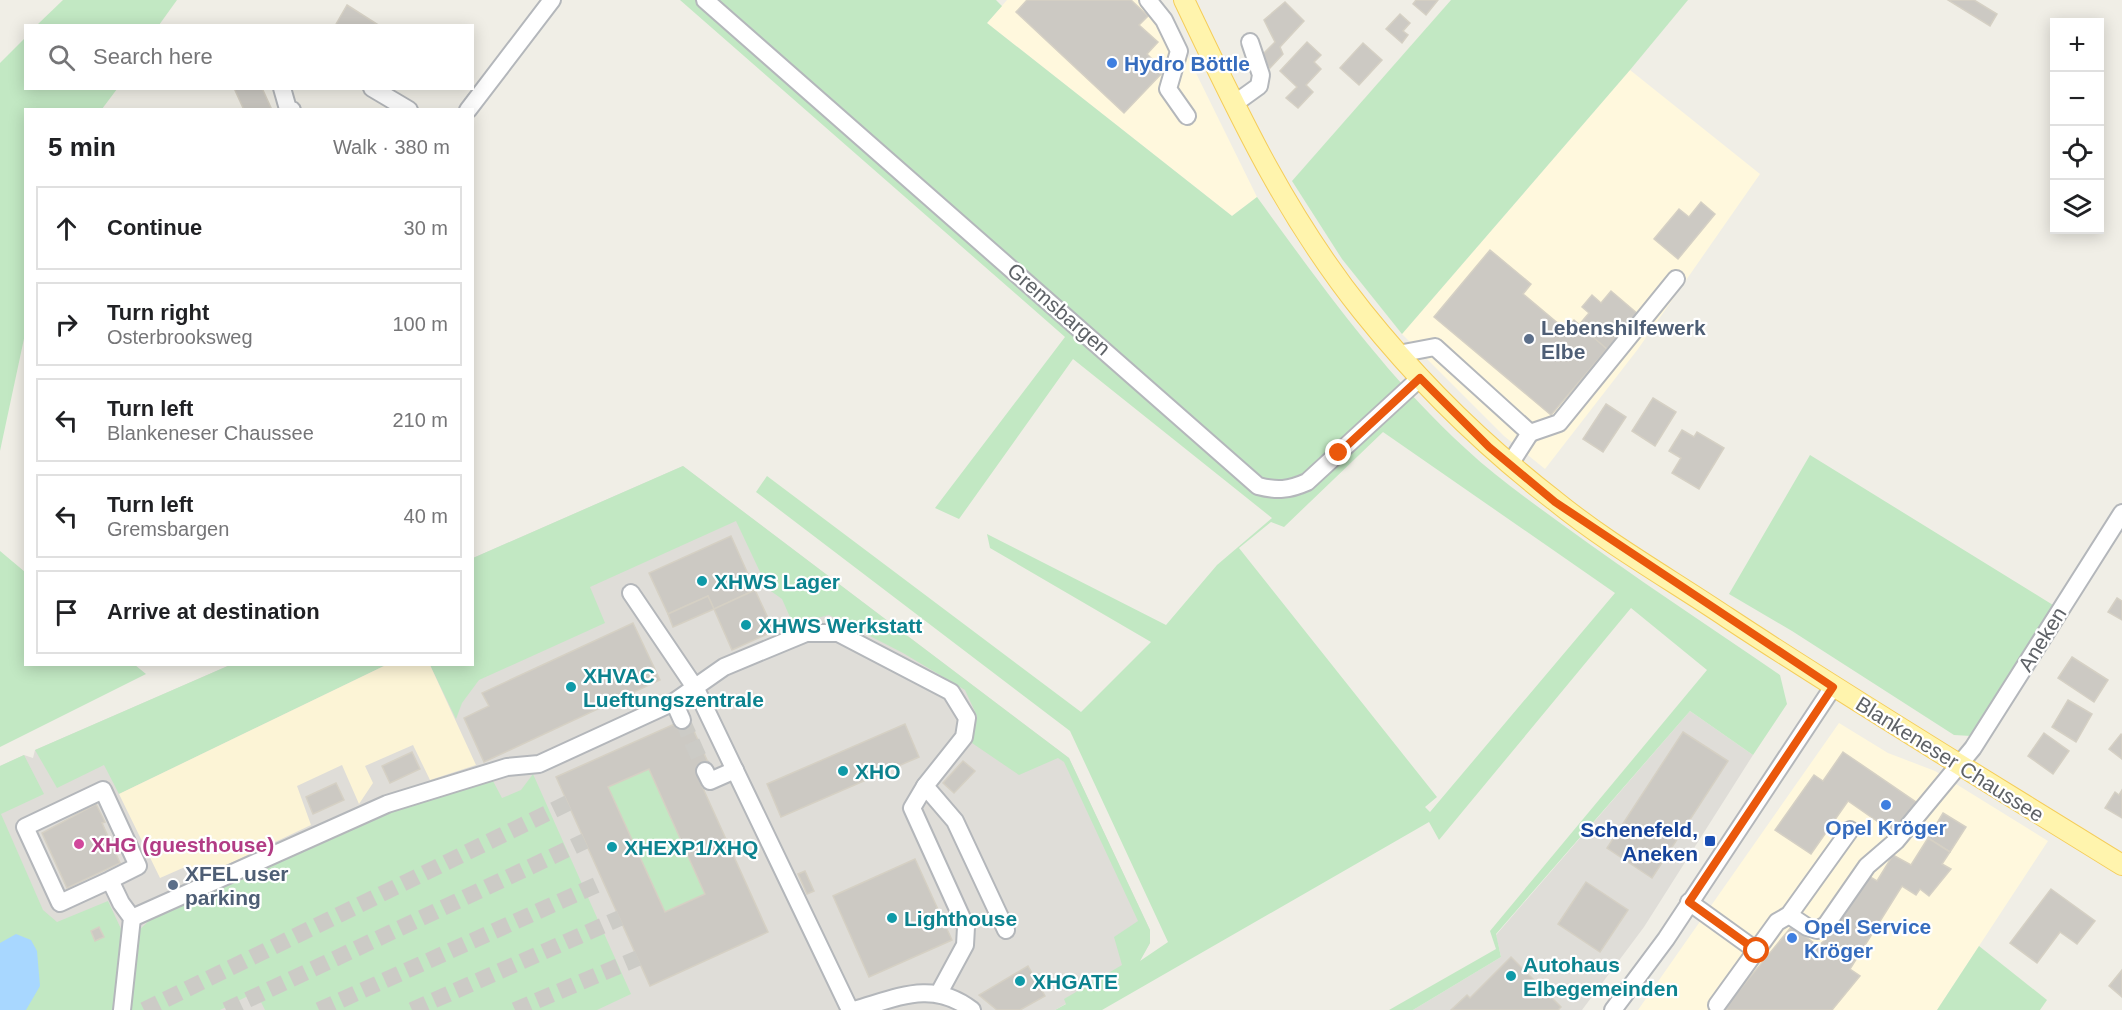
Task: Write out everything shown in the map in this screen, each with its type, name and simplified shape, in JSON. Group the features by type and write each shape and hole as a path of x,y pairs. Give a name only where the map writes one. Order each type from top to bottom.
{"main road":[{"name":"Blankeneser Chaussee","path":"1184,0 1265,167 1330,269 1420,378 1510,464 1555,502 1833,687 2122,865"}],"street":[{"path":"470,108 552,0"},
{"name":"Gremsbargen","path":"705,0 1258,486 1272,490 1289,490 1307,482 1420,378"},
{"path":"1148,0 1164,20 1179,51 1168,89 1187,116"},
{"path":"1179,51 1204,41"},
{"path":"1234,104 1259,86 1261,75 1250,42"},
{"path":"283,90 288,108"},
{"path":"375,90 406,108"},
{"path":"1510,464 1530,433 1559,423 1676,279"},
{"path":"1398,354 1435,346 1530,433"},
{"name":"Aneken","path":"1789,915 1807,927 1817,930 1826,925 1867,866 1896,841 1960,765 2122,513"},
{"path":"631,593 696,688 852,1010 916,992 939,993 967,1006"},
{"path":"132,918 387,804 507,767 539,764 674,702 724,668 806,633 838,633 951,692 967,718 964,737 925,786 912,808 966,927 965,945 939,993"},
{"path":"1613,1010 1689,902 1833,687"},
{"path":"674,702 682,720"},
{"path":"705,771 710,781 735,770"},
{"path":"925,786 955,821 1006,930"},
{"path":"103,790 138,866 110,880 60,903 25,827 103,790"},
{"path":"1717,1005 1778,922 1789,915 1850,830"},
{"path":"110,880 121,903 132,918 122,1010"},
{"path":"1689,902 1757,951"}],"shaded area":[{"path":"1007,0 1160,0 1257,197 1232,216 987,23"},
{"path":"1630,70 1760,174 1638,349 1545,469 1504,436 1402,334"},
{"path":"683,466 1069,758 1150,930 1150,943 1139,962 1055,1010 0,1010 0,766 24,755 33,758 35,750 228,666 474,666 474,558"},
{"path":"1690,711 1753,755 1644,927 1582,1010 1413,1010 1501,957 1496,935"},
{"path":"1839,723 1888,753 1935,771 2048,841 1937,1010 1638,1010"}],"green space":[{"path":"63,0 177,0 160,24 38,24"},
{"path":"680,0 996,0 1002,6 987,23 1232,216 1257,197 1355,328 1436,421 1513,488 1644,582 1780,675 1787,704 1753,755 1690,711 1496,934 1501,957 1413,1010 1389,1010 1496,949 1490,931 1707,670 1631,608 1439,840 1429,822 1102,1010 1055,1010 1066,1004 1064,999 1122,965 1114,937 1138,921 1064,762 1058,758 1019,775 969,741 977,716 965,690 903,653 829,615 793,624 782,599 768,589 736,521 590,587 605,623 479,680 462,703 456,719 430,666 474,666 474,558 683,466 1069,758 1150,930 1150,943 1140,961 1168,942 1070,731 756,492 767,476 1081,712 1151,642 990,548 987,534 1166,625 1217,565 1272,518 1073,359 959,519 935,508 1065,337","holes":["1383,432 1615,593 1430,812 1425,807 1437,797 1239,548 1271,522 1284,527"]},
{"path":"1451,0 1688,0 1402,334 1342,259 1292,181"},
{"path":"24,39 24,90 116,90 103,108 24,108 24,339 0,451 0,63"},
{"path":"1810,455 2053,605 1971,736 1954,735 1792,631 1729,594"},
{"path":"0,551 24,571 24,666 136,666 146,674 0,747"},
{"path":"228,666 384,666 119,794 104,765 57,788 35,750"},
{"path":"24,755 44,794 1,814 43,910 57,922 108,901 122,931 114,1010 0,1010 0,766"},
{"path":"649,769 705,894 665,912 608,787"},
{"path":"533,774 631,994 597,1010 265,1010 256,992 220,1010 128,1010 137,932 152,918 386,812 493,781 502,798 521,790"},
{"path":"1979,946 2047,1000 2040,1010 1937,1010"}],"sand":[{"path":"384,666 430,666 476,765 430,780 413,745 365,766 373,783 359,804 342,765 297,786 311,825 193,881 185,867 160,878 119,794"}],"water":[{"path":"16,934 31,940 37,951 40,986 26,1010 0,1010 0,943"}],"building":[{"name":"Hydro Böttle","path":"1027,0 1131,0 1148,16 1139,25 1158,42 1147,54 1164,71 1124,113 1016,12"},
{"path":"1416,0 1438,0 1426,15 1413,4"},
{"path":"1948,0 1974,0 1997,14 1990,26"},
{"path":"1285,2 1304,21 1280,47 1283,54 1270,68 1259,58 1275,42 1264,20"},
{"path":"347,5 377,24 336,24"},
{"path":"1400,14 1410,23 1403,31 1408,35 1402,43 1386,29"},
{"path":"1307,42 1321,55 1314,62 1321,69 1306,85 1313,92 1298,108 1286,98 1297,87 1280,71"},
{"path":"1363,43 1382,60 1359,85 1340,68"},
{"path":"235,90 263,90 271,108 243,108"},
{"path":"1701,202 1715,214 1678,259 1654,239 1679,209 1689,217"},
{"name":"Lebenshilfewerk Elbe","path":"1490,250 1531,284 1523,294 1566,330 1574,320 1607,349 1551,415 1434,317"},
{"path":"1611,291 1638,314 1607,349 1579,325 1589,313 1582,307 1592,295 1601,303"},
{"path":"1653,398 1676,412 1655,446 1632,431"},
{"path":"1606,404 1626,417 1603,452 1583,439"},
{"path":"1682,430 1694,437 1697,432 1724,448 1699,489 1672,473 1681,458 1669,451"},
{"name":"XHWS Lager","path":"731,536 755,590 714,609 708,596 668,614 649,573"},
{"name":"XHWS Werkstatt","path":"755,590 774,631 732,650 714,609"},
{"path":"708,596 714,609 673,627 668,614"},
{"path":"2117,598 2122,601 2122,620 2108,612"},
{"name":"XHVAC Lueftungszentrale","path":"633,623 660,680 484,762 464,718 489,706 482,693"},
{"path":"2072,657 2108,680 2094,702 2058,678"},
{"path":"2068,700 2092,714 2076,742 2052,727"},
{"name":"XHEXP1/XHQ","path":"688,718 711,769 697,775 768,932 650,986 556,777","holes":["649,769 705,894 665,912 608,787"]},
{"name":"XHO","path":"905,724 919,757 781,817 767,784"},
{"path":"1683,732 1728,761 1652,878 1607,848"},
{"path":"2044,733 2069,751 2053,774 2028,756"},
{"path":"2122,735 2122,759 2109,749"},
{"path":"412,752 420,769 390,783 382,766"},
{"path":"1843,752 1916,802 1894,833 1848,801 1811,854 1775,830 1814,775 1823,781"},
{"path":"963,761 975,771 954,793 943,783"},
{"path":"336,783 344,800 313,814 306,797"},
{"path":"2122,790 2122,818 2105,808 2115,792 2119,795"},
{"name":"XHG (guesthouse)","path":"96,804 120,863 67,888 42,833"},
{"path":"1943,813 1966,827 1950,852 1928,838"},
{"path":"1928,838 1950,852 1942,864 1951,869 1929,896 1920,889 1916,895 1902,886 1850,969 1860,976 1832,1010 1723,1010 1792,926 1818,946 1825,940 1867,875 1877,881 1893,855 1911,865"},
{"name":"Lighthouse","path":"915,859 952,940 869,977 833,896"},
{"path":"805,871 814,891 807,894 798,874"},
{"path":"1586,882 1628,910 1600,952 1558,924"},
{"path":"2051,889 2095,921 2077,944 2060,932 2037,963 2010,943"},
{"path":"99,927 104,937 95,941 91,931"},
{"name":"Autohaus Elbegemeinden","path":"1511,957 1561,1007 1558,1010 1451,1010 1467,995 1470,998"},
{"name":"XHGATE","path":"1028,966 1045,996 1020,1010 997,1010 979,995"},
{"path":"2122,970 2122,997 2109,986"}],"tunnel":[{"path":"682,720 705,771"},
{"path":"144,1010 568,803"},
{"path":"226,1010 585,841"},
{"path":"319,1010 603,882"},
{"path":"412,1010 620,918"},
{"path":"515,1010 638,958"}],"place":[{"name":"Hydro Böttle","path":"1112,63"},
{"name":"Lebenshilfewerk Elbe","path":"1529,339"},
{"name":"XHWS Lager","path":"702,581"},
{"name":"XHWS Werkstatt","path":"746,625"},
{"name":"XHVAC Lueftungszentrale","path":"571,687"},
{"name":"XHO","path":"843,771"},
{"name":"Opel Kröger","path":"1886,805"},
{"name":"Schenefeld, Aneken","path":"1710,841"},
{"name":"XHG (guesthouse)","path":"79,844"},
{"name":"XHEXP1/XHQ","path":"612,847"},
{"name":"XFEL user parking","path":"173,885"},
{"name":"Lighthouse","path":"892,918"},
{"name":"Opel Service Kröger","path":"1792,938"},
{"name":"Autohaus Elbegemeinden","path":"1511,976"},
{"name":"XHGATE","path":"1020,981"}],"route":[{"path":"1339,453 1420,378 1489,447 1555,502 1833,687 1689,902 1757,951"}]}
